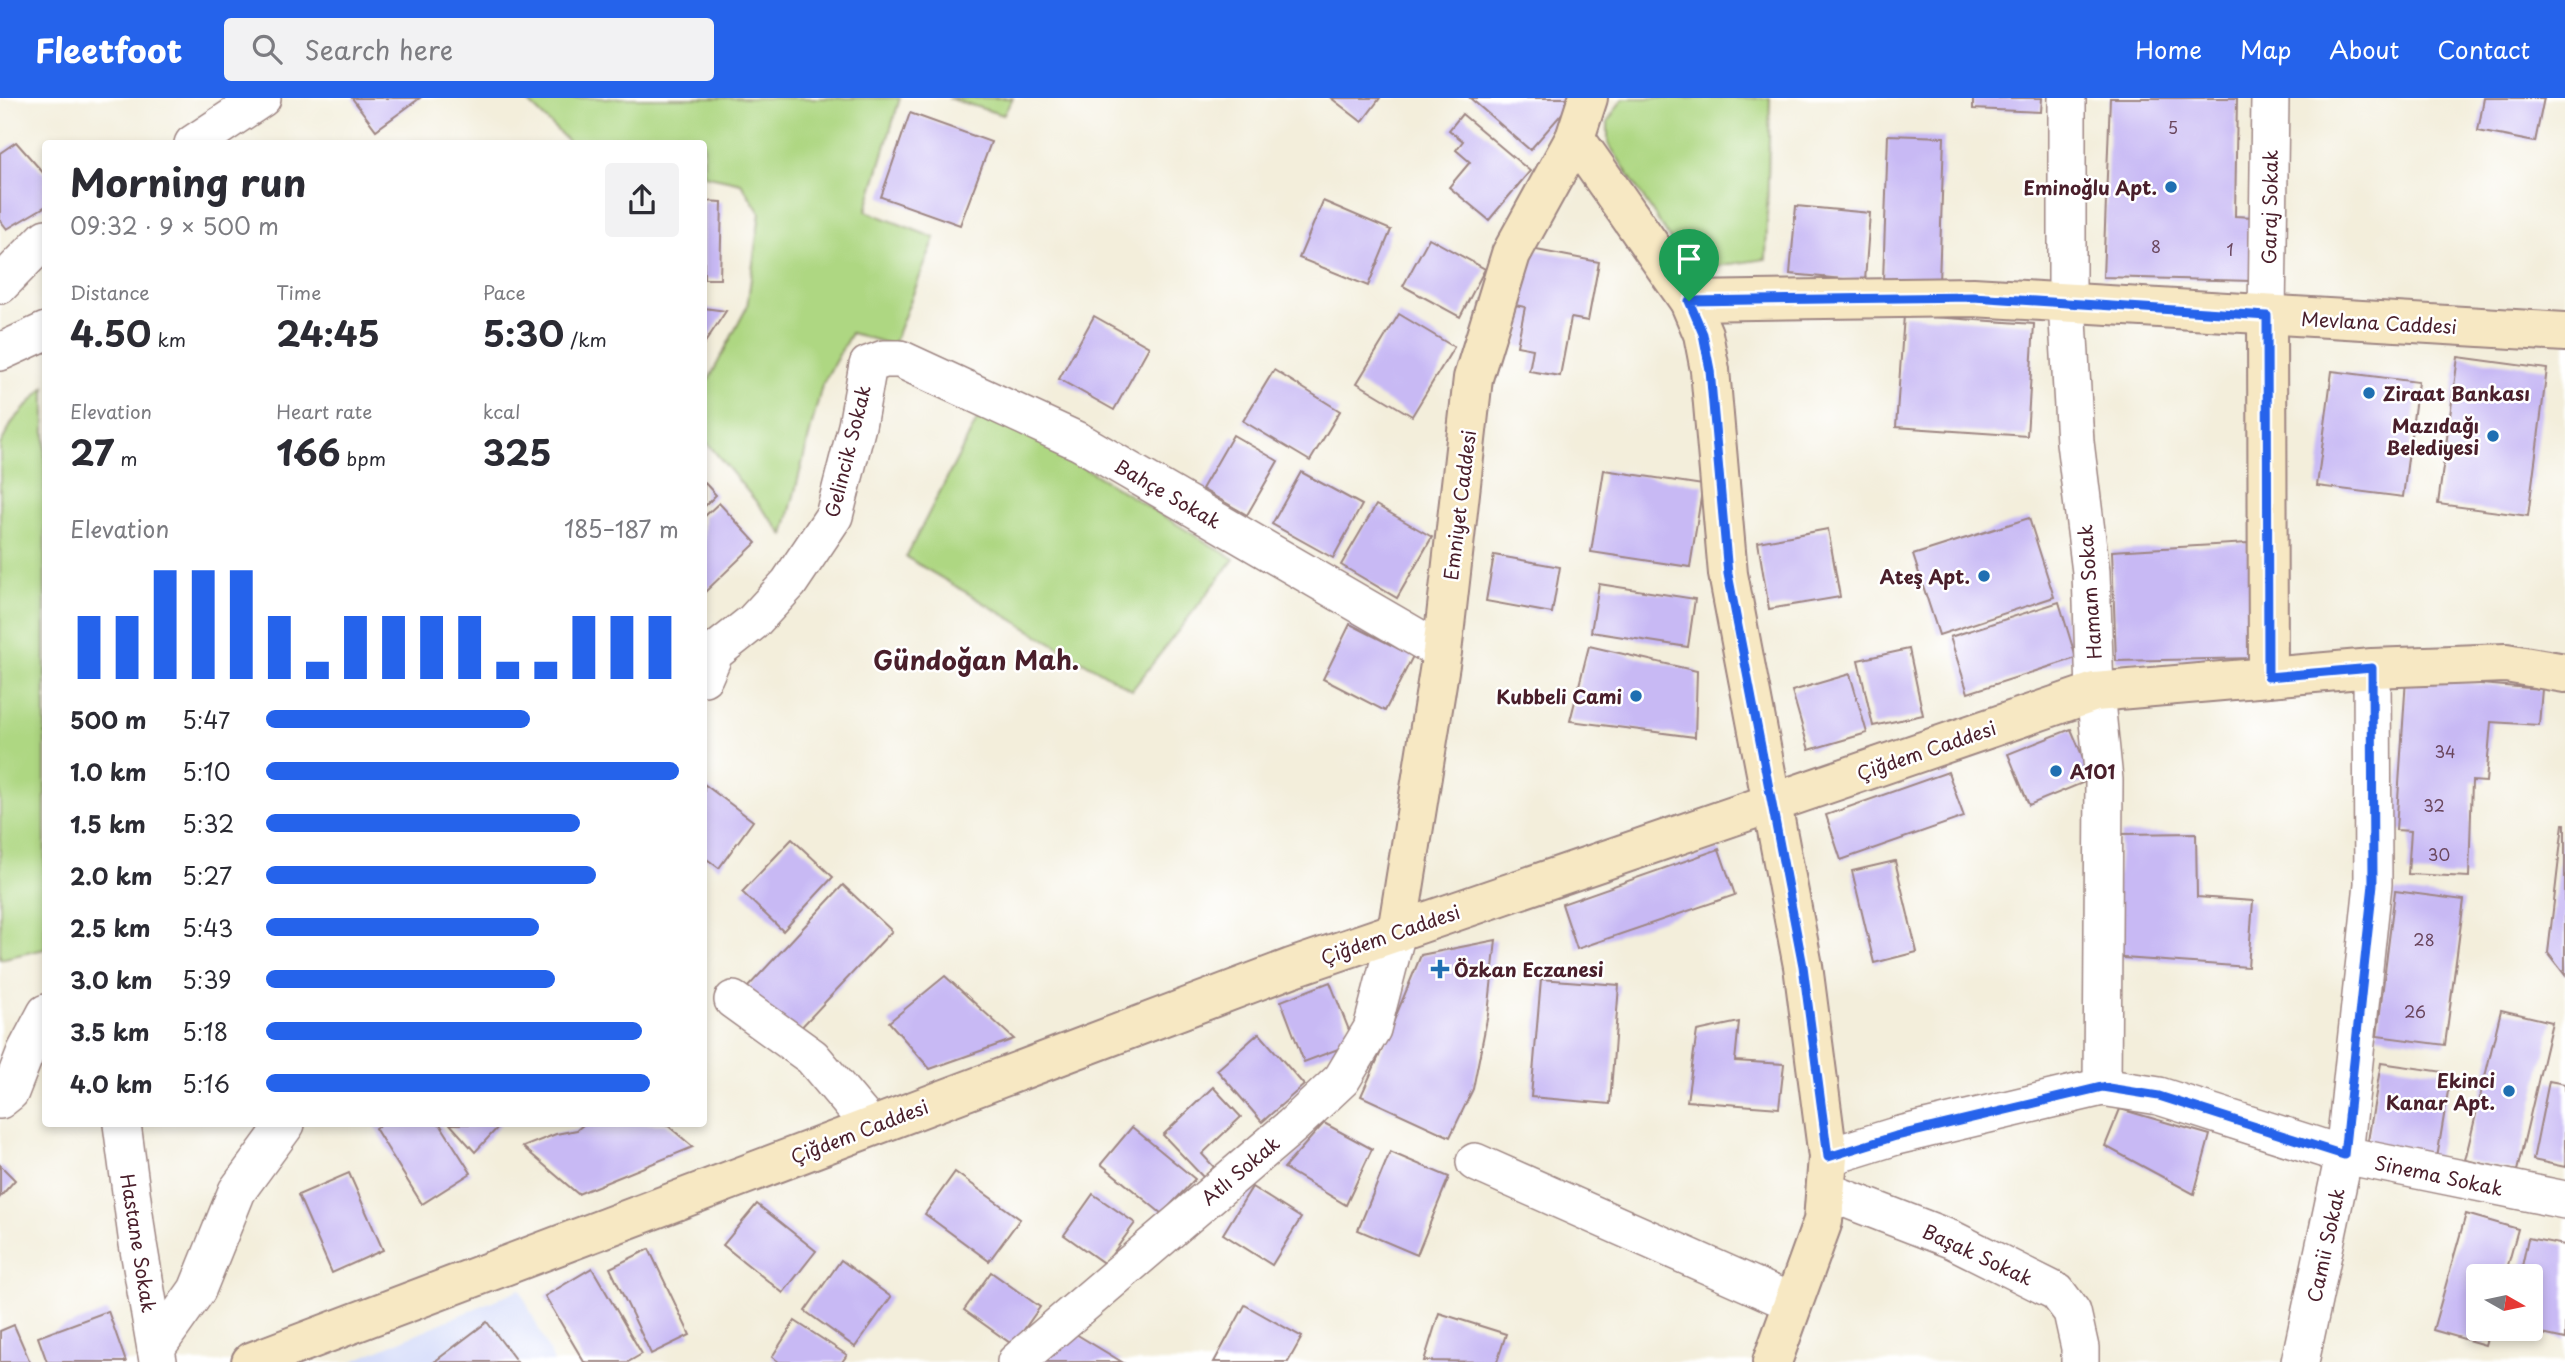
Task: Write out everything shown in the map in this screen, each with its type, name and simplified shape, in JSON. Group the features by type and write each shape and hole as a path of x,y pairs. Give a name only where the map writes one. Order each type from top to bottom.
{"street":[{"path":"199,140 262,98"},
{"name":"Emniyet Caddesi","path":"1397,932 1442,652 1474,378 1511,254 1575,138 1588,98"},
{"name":"Hamam Sokak","path":"2067,98 2067,303 2075,442 2091,572 2095,692 2104,780 2102,1087"},
{"name":"Garaj Sokak","path":"2267,316 2270,98"},
{"path":"1575,138 1689,301 1703,334 1710,370 1728,574 1803,966 1827,1174 1824,1221 1772,1362"},
{"path":"0,285 42,242"},
{"name":"Mevlana Caddesi","path":"1689,301 1973,297 2565,332"},
{"path":"2267,316 2268,677"},
{"path":"0,352 42,333"},
{"name":"Bahçe Sokak","path":"884,359 900,359 1080,442 1442,652"},
{"name":"Gelincik Sokak","path":"707,670 715,652 753,622 789,583 834,516 857,426 868,365 884,359"},
{"name":"Çiğdem Caddesi","path":"251,1362 1291,968 2095,692 2372,668 2506,663 2565,673"},
{"name":"Camii Sokak","path":"2300,1362 2344,1155 2373,884 2372,668"},
{"name":"Atlı Sokak","path":"1016,1362 1292,1126 1342,1079 1372,1029 1397,932"},
{"path":"733,1000 812,1058 872,1126"},
{"path":"0,1100 10,1092 26,1051 42,1021"},
{"name":"Sinema Sokak","path":"1827,1174 1896,1136 2102,1087 2159,1096 2344,1155 2565,1200"},
{"name":"Hastane Sokak","path":"122,1127 138,1244 157,1355"},
{"path":"157,1355 197,1290 236,1191 284,1127"},
{"path":"1475,1162 1793,1303"},
{"name":"Başak Sokak","path":"1827,1174 2057,1292 2072,1312 2080,1348 2080,1362"}],"shaded area":[{"path":"520,1289 554,1362 351,1362"}],"green space":[{"path":"524,98 900,98 866,211 935,238 893,345 851,333 822,385 784,535 707,443 707,383 747,307 760,213 741,183 707,176 707,140 567,140"},
{"path":"948,98 1013,98 1003,115"},
{"path":"1623,98 1770,98 1766,259 1690,270 1608,143 1608,121"},
{"path":"42,390 42,950 0,959 0,445 13,421"},
{"path":"984,407 1234,559 1132,690 906,557"}],"building":[{"path":"352,98 420,98 376,130"},
{"path":"1331,98 1380,98 1362,122"},
{"path":"1470,98 1569,98 1573,101 1530,150"},
{"path":"1973,98 2042,98 2041,112 1973,109"},
{"path":"2110,98 2237,98 2235,216 2253,217 2252,281 2103,277"},
{"path":"2484,98 2544,98 2535,142 2478,131"},
{"path":"910,113 991,142 960,225 881,197"},
{"path":"1462,114 1530,171 1489,220 1449,187 1470,162 1456,150 1463,141 1449,130"},
{"path":"1888,135 1944,137 1939,283 1883,281"},
{"path":"16,142 42,171 42,208 7,229 0,220 0,153"},
{"path":"707,201 722,202 720,279 707,279"},
{"path":"1323,201 1391,230 1368,286 1299,258"},
{"path":"1796,206 1870,213 1865,281 1790,274"},
{"path":"1429,238 1485,269 1460,317 1403,286"},
{"path":"1526,248 1599,262 1588,321 1571,318 1560,376 1529,371 1533,349 1517,346 1525,307 1515,305"},
{"path":"707,308 726,311 707,340"},
{"path":"1399,314 1454,347 1412,416 1357,383"},
{"path":"1904,315 2034,324 2027,436 1896,427"},
{"path":"1094,316 1149,347 1114,410 1059,379"},
{"name":"Mazıdağı Belediyesi","path":"2458,357 2547,369 2528,516 2438,504"},
{"path":"1274,370 1340,411 1310,461 1243,421"},
{"path":"2332,371 2418,382 2403,497 2317,486"},
{"path":"1233,435 1278,461 1247,515 1202,489"},
{"path":"1604,470 1703,485 1690,567 1591,552"},
{"path":"1301,472 1362,505 1333,558 1272,524"},
{"path":"707,485 716,495 707,504"},
{"path":"719,503 756,543 707,590 707,514"},
{"path":"1376,505 1432,537 1397,598 1341,565"},
{"name":"Ateş Apt.","path":"2029,518 2054,597 1939,635 1913,555"},
{"path":"1828,529 1840,597 1769,609 1758,542"},
{"path":"2248,543 2256,658 2116,661 2112,551"},
{"path":"1494,555 1560,567 1552,613 1486,601"},
{"path":"1599,584 1695,599 1688,647 1591,632"},
{"path":"2059,602 2076,658 1968,693 1950,637"},
{"path":"1350,624 1413,656 1385,711 1323,679"},
{"name":"Kubbeli Cami","path":"1589,646 1697,671 1695,737 1570,721"},
{"path":"1909,649 1923,715 1873,726 1858,660"},
{"path":"1850,674 1867,733 1809,750 1792,691"},
{"path":"2406,678 2542,689 2539,725 2491,722 2486,782 2472,781 2469,877 2408,874 2411,831 2396,830"},
{"path":"2071,729 2092,779 2029,805 2008,754"},
{"path":"1948,772 1964,817 1841,860 1826,815"},
{"path":"707,786 753,821 719,868 707,859"},
{"path":"2565,824 2565,975 2548,953"},
{"path":"2196,833 2197,897 2253,901 2248,967 2110,957 2121,834"},
{"path":"792,839 833,877 783,931 742,892"},
{"path":"1719,849 1735,895 1577,949 1562,904"},
{"path":"1895,861 1917,952 1874,963 1852,871"},
{"path":"843,885 892,931 794,1035 746,989"},
{"path":"2395,891 2464,900 2445,1045 2377,1036"},
{"path":"1496,940 1488,1014 1473,1089 1450,1137 1361,1096 1421,955"},
{"path":"945,976 1014,1039 930,1069 889,1022"},
{"path":"1541,979 1619,985 1610,1104 1531,1097"},
{"path":"1330,982 1354,1043 1304,1062 1281,1001"},
{"name":"Ekinci Kanar Apt.","path":"2501,1010 2552,1022 2517,1171 2465,1160"},
{"path":"1739,1022 1735,1061 1784,1064 1779,1108 1687,1101 1697,1031"},
{"path":"1259,1033 1304,1085 1262,1122 1217,1070"},
{"path":"2381,1063 2451,1073 2437,1158 2367,1147"},
{"path":"2549,1081 2565,1084 2565,1167 2533,1160"},
{"path":"1213,1087 1241,1117 1202,1154 1214,1167 1204,1178 1163,1135"},
{"path":"2120,1109 2210,1135 2194,1194 2105,1146"},
{"path":"1324,1123 1372,1149 1346,1205 1284,1168"},
{"path":"442,1127 471,1173 422,1204 375,1128"},
{"path":"453,1127 498,1127 475,1152"},
{"path":"580,1127 670,1127 693,1147 578,1194 523,1147 556,1134"},
{"path":"1132,1127 1195,1179 1162,1214 1101,1164"},
{"path":"1390,1152 1449,1177 1417,1255 1358,1230"},
{"path":"0,1165 15,1180 0,1197"},
{"path":"955,1172 1020,1219 989,1261 925,1214"},
{"path":"349,1173 383,1250 332,1273 298,1195"},
{"path":"1252,1187 1301,1218 1272,1265 1223,1234"},
{"path":"1093,1194 1135,1223 1105,1264 1064,1235"},
{"path":"757,1204 816,1251 783,1293 723,1245"},
{"path":"2466,1214 2518,1229 2508,1264 2466,1264 2466,1340 2433,1330"},
{"path":"2528,1238 2565,1245 2565,1339 2543,1334 2543,1264 2523,1264"},
{"path":"649,1249 690,1335 651,1354 610,1268"},
{"path":"841,1260 891,1297 855,1347 805,1311"},
{"path":"592,1268 642,1354 628,1362 584,1362 545,1296"},
{"path":"991,1272 1040,1307 1013,1345 964,1310"},
{"path":"1245,1305 1302,1337 1288,1362 1214,1362"},
{"path":"108,1311 126,1362 47,1362 38,1337"},
{"path":"1439,1313 1506,1334 1497,1362 1424,1361"},
{"path":"795,1321 847,1355 842,1362 779,1362 772,1357"},
{"path":"487,1322 517,1362 434,1362"},
{"path":"14,1325 30,1362 0,1362 0,1331"},
{"path":"1066,1328 1122,1362 1033,1362"}],"place":[{"name":"Eminoğlu Apt.","path":"2171,187"},
{"name":"Ziraat Bankası","path":"2369,393"},
{"name":"Mazıdağı Belediyesi","path":"2493,436"},
{"name":"Ateş Apt.","path":"1984,576"},
{"name":"Kubbeli Cami","path":"1636,696"},
{"name":"A101","path":"2056,771"},
{"name":"Özkan Eczanesi","path":"1440,969"},
{"name":"Ekinci Kanar Apt.","path":"2509,1091"}],"district":[{"name":"Gündoğan Mah.","path":"976,659"}],"route":[{"path":"1973,297 2267,316 2268,677 2372,668 2373,884 2344,1155 2159,1096 2102,1087 1896,1136 1828,1157 1803,966 1728,574 1710,370 1703,334 1689,301 1973,297"}]}
